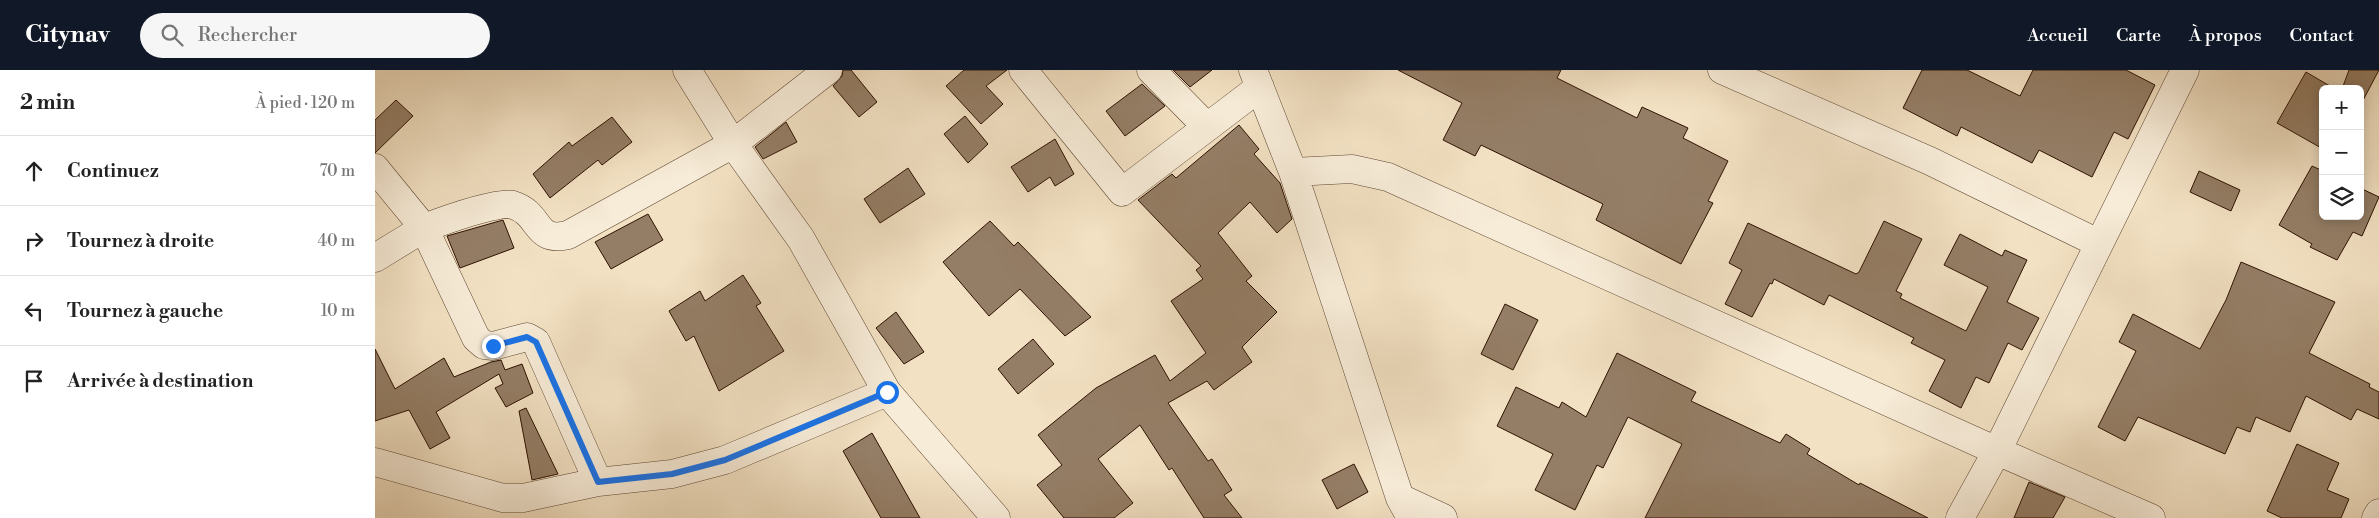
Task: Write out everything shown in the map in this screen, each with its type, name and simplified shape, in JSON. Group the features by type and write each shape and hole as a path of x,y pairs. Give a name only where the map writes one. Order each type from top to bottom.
{"street":[{"path":"687,70 733,144 801,239 887,392 996,518"},
{"path":"375,258 424,228 473,212 511,204 530,214 543,234 555,238 568,234 733,144 828,70"},
{"path":"1023,70 1122,192 1207,127 1256,79 1293,172 1406,508 1443,518"},
{"path":"1151,70 1207,127"},
{"path":"1722,70 1930,161 2098,243"},
{"path":"1960,518 1997,451 2185,70"},
{"path":"375,168 424,228 480,341 484,345 493,346 527,337 536,342 598,482"},
{"path":"1293,172 1352,169 1388,177 1997,451 2151,518"},
{"path":"375,462 503,498 523,498 598,482 672,474 725,460 887,392"},
{"path":"2377,518 2379,513"}],"building":[{"path":"843,70 851,70 877,102 859,117 833,86 842,76"},
{"path":"964,70 1007,70 986,86 1003,104 981,124 946,86"},
{"path":"1173,70 1212,70 1190,87"},
{"path":"1398,70 1561,70 1557,78 1637,118 1642,107 1688,128 1683,138 1728,161 1708,201 1713,203 1681,264 1596,220 1603,204 1481,145 1475,156 1443,140 1462,103"},
{"path":"1922,70 1967,70 2020,96 2033,70 2126,70 2155,85 2128,139 2114,132 2092,177 2039,150 2032,163 1961,127 1957,136 1903,108"},
{"path":"2349,70 2379,70 2364,98 2364,85 2343,85"},
{"path":"2306,72 2328,85 2319,85 2319,147 2277,123"},
{"path":"1142,84 1165,106 1125,136 1106,111"},
{"path":"396,100 413,116 375,153 375,120"},
{"path":"965,116 988,144 968,163 944,134"},
{"path":"612,117 632,142 602,165 598,160 550,198 533,174 569,142 572,146"},
{"path":"786,122 797,142 763,159 755,147"},
{"path":"1239,125 1259,149 1254,154 1280,183 1292,219 1277,233 1250,202 1218,233 1252,276 1246,281 1277,312 1242,347 1252,362 1214,390 1207,381 1168,403 1208,461 1212,459 1232,490 1224,495 1242,518 1204,518 1172,468 1169,470 1140,425 1098,459 1133,503 1114,518 1064,518 1037,485 1062,465 1038,435 1096,388 1155,355 1170,381 1206,353 1171,301 1203,279 1196,270 1201,266 1138,200 1172,174 1176,178"},
{"path":"1055,139 1074,174 1055,186 1050,177 1028,192 1011,167"},
{"path":"2312,166 2319,169 2319,220 2364,220 2364,190 2379,197 2362,236 2353,232 2337,260 2310,247 2312,244 2279,225"},
{"path":"908,168 925,194 880,223 864,199"},
{"path":"2199,171 2240,190 2231,211 2190,192"},
{"path":"648,214 663,240 611,269 595,242"},
{"path":"503,220 514,248 460,268 447,236"},
{"path":"990,221 1014,246 1018,242 1091,317 1065,336 1020,289 989,316 943,262"},
{"path":"1884,221 1922,239 1896,291 1902,294 1900,298 1966,331 1988,287 1944,265 1960,234 2002,256 2005,250 2027,260 2007,302 2039,318 2022,350 2008,343 1989,383 1976,377 1961,408 1929,391 1945,360 1911,343 1914,338 1829,295 1824,305 1774,279 1752,317 1725,304 1742,270 1729,263 1748,223 1856,274 1859,272"},
{"path":"2241,262 2335,302 2309,353 2370,384 2369,387 2379,392 2379,419 2357,409 2351,420 2306,396 2290,432 2256,417 2250,432 2237,427 2225,454 2138,417 2125,441 2098,427 2136,351 2119,342 2133,314 2200,349 2226,300"},
{"path":"743,275 761,303 756,306 784,351 719,391 694,336 686,341 669,311 700,291 705,301"},
{"path":"1505,304 1538,320 1513,370 1481,354"},
{"path":"896,312 924,352 904,364 876,328"},
{"path":"1033,339 1054,364 1018,394 998,369"},
{"path":"375,349 395,389 444,358 454,377 491,362 501,360 505,370 522,364 533,393 506,407 495,388 503,384 499,374 436,412 450,438 430,449 409,410 375,421"},
{"path":"1617,353 1696,392 1691,401 1780,443 1786,434 1810,449 1807,454 1859,485 1860,483 1928,518 1645,518 1682,444 1628,417 1603,468 1597,465 1575,510 1535,490 1553,454 1497,426 1516,387 1559,408 1562,402 1586,417"},
{"path":"526,408 558,474 532,480 519,411"},
{"path":"872,433 920,518 881,518 843,451"},
{"path":"2297,444 2339,463 2327,490 2349,499 2341,518 2282,518 2267,511"},
{"path":"1354,464 1368,492 1337,509 1322,480"},
{"path":"2029,482 2065,497 2053,518 2014,518"}],"route":[{"path":"493,346 527,337 536,342 598,482 672,474 725,460 887,392"}]}
